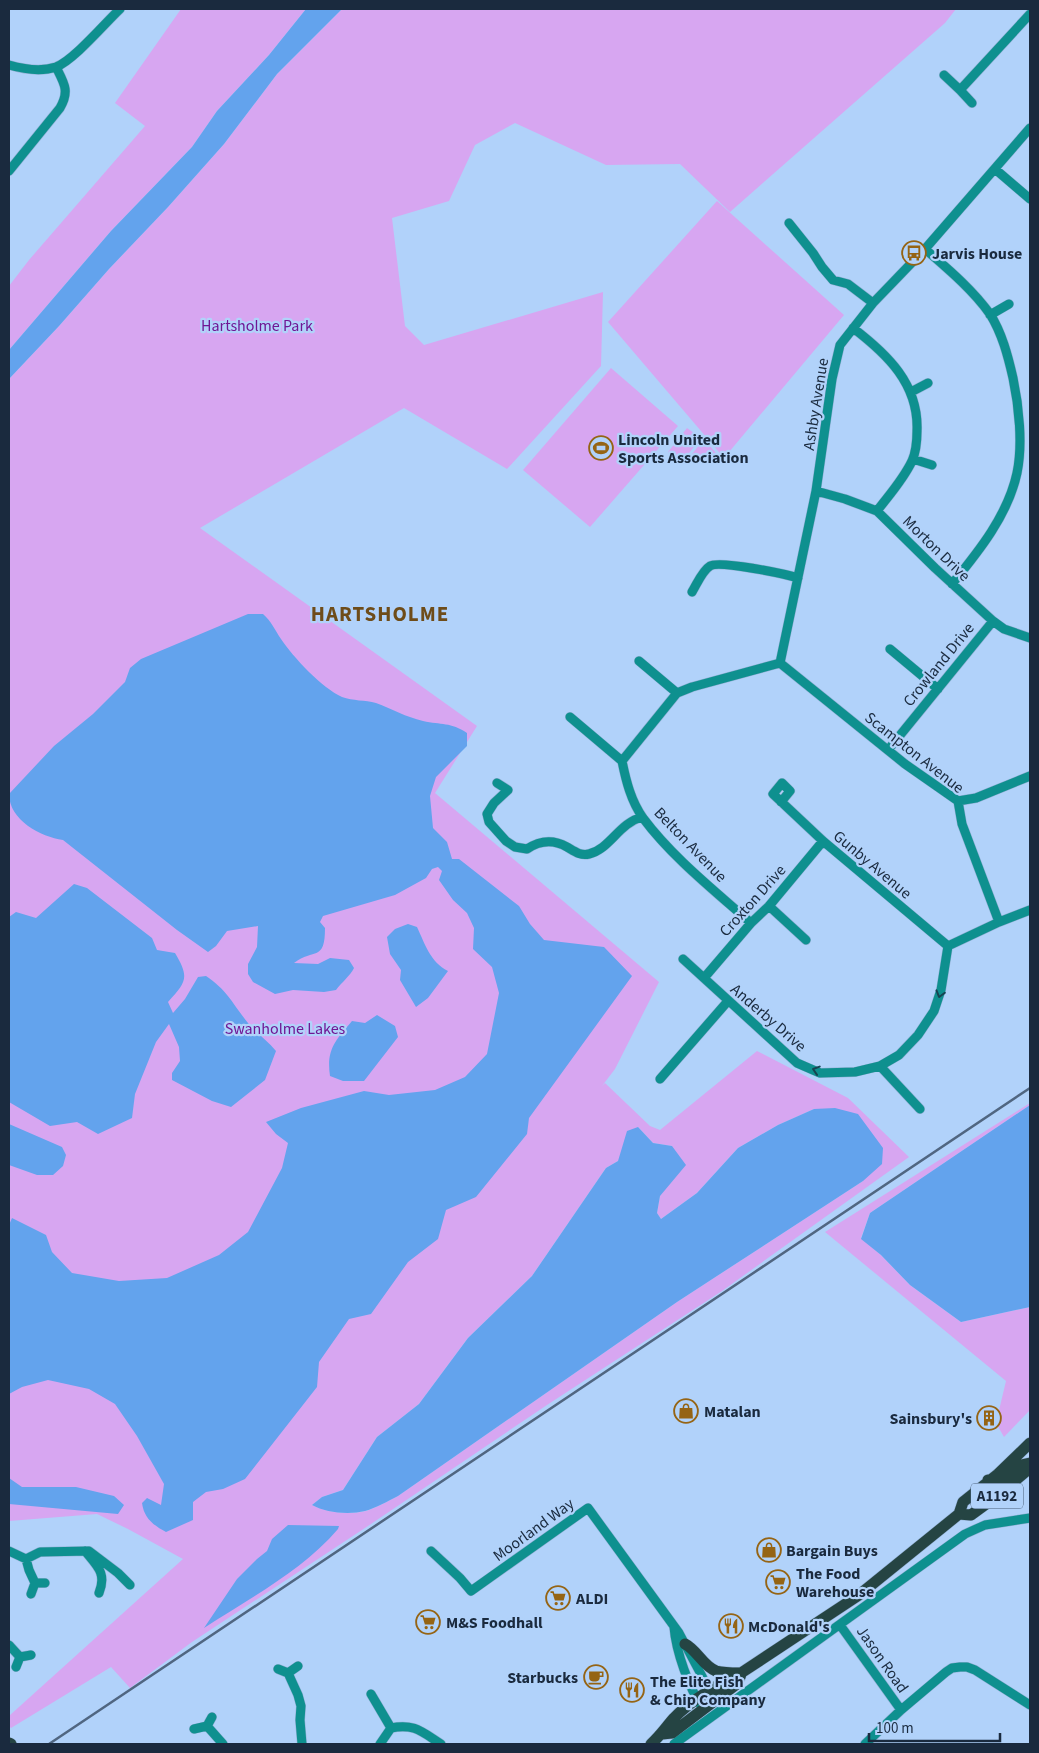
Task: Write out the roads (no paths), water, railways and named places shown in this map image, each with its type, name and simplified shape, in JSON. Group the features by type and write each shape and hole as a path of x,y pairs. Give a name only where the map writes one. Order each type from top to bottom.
{"main road":[{"name":"A1192","path":"741,1674 858,1595 960,1514 963,1502 1030,1443"},
{"path":"986,1480 1004,1480 1021,1465 1030,1463"},
{"name":"A1192","path":"960,1514 971,1515 1030,1468"},
{"path":"685,1644 691,1647 714,1670 741,1674"},
{"path":"651,1744 662,1734 674,1718 701,1704 724,1681 741,1674"}],"street":[{"path":"9,65 23,69 56,67 73,54 120,9"},
{"path":"960,90 1030,14"},
{"path":"9,171 65,100 66,91 56,67"},
{"path":"944,75 972,103"},
{"name":"Ashby Avenue","path":"780,663 816,491 834,371 840,345 873,303 926,249 1030,128"},
{"path":"995,169 1030,199"},
{"path":"789,223 833,280 848,284 873,303"},
{"path":"926,249 955,276 990,315 1006,347 1020,415 1017,472 1003,510 975,555 952,584"},
{"path":"990,315 1008,304"},
{"path":"853,328 884,353 905,379 916,409 918,426 913,459 896,489 877,511"},
{"path":"911,392 928,383"},
{"path":"913,459 932,465"},
{"name":"Morton Drive","path":"816,491 877,511 993,621 1004,629 1030,638"},
{"path":"692,592 709,567 716,564 759,569 798,578"},
{"name":"Crowland Drive","path":"888,750 993,621"},
{"path":"890,649 938,689"},
{"path":"639,661 677,693"},
{"path":"570,717 622,761 677,693 692,687 780,663"},
{"name":"Scampton Avenue","path":"780,663 888,750 958,801 962,824 999,922"},
{"name":"Belton Avenue","path":"622,761 626,785 642,817 665,843 751,923"},
{"path":"958,801 976,798 1030,776"},
{"path":"497,782 508,790 494,803 487,814 488,822 506,841 515,847 527,849 536,843 551,842 567,846 573,851 588,854 606,844 632,820 642,817"},
{"name":"Gunby Avenue","path":"781,802 823,841 948,946"},
{"name":"Croxton Drive","path":"704,978 751,923 769,906 823,841"},
{"path":"769,906 806,940"},
{"path":"948,946 1030,910"},
{"name":"Anderby Drive","path":"683,960 797,1063 820,1073 855,1072 880,1066 899,1056 918,1035 934,1011 941,990 948,946"},
{"path":"660,1080 728,1001"},
{"path":"880,1066 920,1109"},
{"name":"Moorland Way","path":"431,1551 472,1591 588,1508 674,1626 712,1695"},
{"path":"674,1744 965,1534 985,1525 1030,1518"},
{"path":"9,1551 26,1559"},
{"path":"84,1551 99,1568 102,1575 99,1594"},
{"path":"26,1559 40,1552 90,1551 130,1585"},
{"path":"26,1559 28,1570 40,1583 31,1594"},
{"name":"Jason Road","path":"840,1625 901,1710"},
{"name":"Moorland Way","path":"674,1626 677,1644 701,1704"},
{"path":"9,1645 20,1657"},
{"path":"20,1657 31,1655"},
{"path":"16,1667 20,1657"},
{"path":"278,1669 288,1672 298,1666"},
{"path":"865,1744 901,1710 952,1668 966,1667 975,1670 1030,1705"},
{"path":"288,1672 301,1706 302,1744"},
{"path":"371,1694 391,1728"},
{"path":"194,1729 207,1726 212,1718"},
{"path":"207,1726 223,1744"},
{"path":"380,1744 391,1728 409,1726 417,1728 441,1744"}],"water":[{"path":"306,9 342,9 277,74 224,144 9,379 9,350 111,231 192,147 217,111 269,55"},
{"path":"248,614 263,614 300,663 334,693 350,699 376,703 423,721 451,725 467,733 467,746 436,777 430,796 433,828 447,842 452,859 459,859 519,906 530,924 544,940 604,947 632,976 529,1118 527,1134 476,1197 446,1210 438,1239 408,1262 371,1314 349,1319 319,1362 317,1387 245,1479 223,1489 206,1492 193,1502 193,1520 166,1532 150,1520 145,1513 142,1503 147,1498 161,1505 164,1484 137,1436 115,1404 89,1389 48,1380 22,1387 9,1394 9,1225 12,1218 46,1235 52,1252 72,1273 119,1281 167,1278 219,1255 248,1232 282,1168 288,1143 276,1134 266,1122 301,1108 364,1091 389,1095 435,1090 465,1077 487,1054 499,993 492,967 473,949 474,928 467,913 453,900 439,880 442,871 438,867 432,869 426,878 395,895 323,916 320,922 325,928 323,946 317,953 294,963 318,964 330,958 349,960 354,968 336,990 324,992 293,990 275,994 253,982 248,974 248,964 257,947 258,926 227,931 216,946 208,952 177,930 63,840 36,831 14,812 9,794 54,746 93,714 125,682 130,668 141,659"},
{"path":"74,884 87,888 152,938 157,950 175,953 183,968 184,979 179,989 168,1002 173,1013 185,999 198,977 206,976 220,987 251,1027 276,1051 265,1080 231,1107 212,1101 172,1080 172,1073 180,1061 179,1047 169,1024 156,1042 135,1094 132,1118 98,1134 77,1122 50,1126 9,1102 9,917 16,912 36,918"},
{"path":"408,924 417,927 432,958 448,971 428,998 416,1007 400,980 401,970 390,954 387,937 395,929"},
{"path":"377,1015 395,1026 398,1037 364,1081 343,1081 330,1076 329,1059 341,1034 352,1021 365,1023"},
{"path":"1030,1105 1030,1307 961,1322 910,1285 881,1255 861,1239 870,1213"},
{"path":"835,1108 858,1114 883,1148 882,1164 863,1181 677,1302 398,1496 373,1508 359,1512 331,1511 312,1505 322,1497 343,1490 377,1437 419,1404 468,1338 532,1276 606,1168 618,1161 627,1131 638,1127 653,1143 672,1146 686,1165 660,1196 657,1213 661,1219 697,1193 738,1148 778,1125 814,1109"},
{"path":"9,1124 62,1147 66,1155 63,1166 53,1175 37,1175 9,1165"},
{"path":"9,1478 22,1487 76,1487 114,1496 124,1505 118,1514 9,1504"},
{"path":"288,1525 339,1526 324,1544 292,1571 204,1628 237,1579 267,1551 272,1539"}],"railway":[{"path":"49,1744 1030,1088"}],"place":[{"name":"Jarvis House","path":"914,253"},
{"name":"Lincoln United Sports Association","path":"601,448"},
{"name":"Matalan","path":"686,1411"},
{"name":"Sainsbury's","path":"989,1418"},
{"name":"Bargain Buys","path":"769,1550"},
{"name":"The Food Warehouse","path":"778,1582"},
{"name":"ALDI","path":"558,1598"},
{"name":"M&S Foodhall","path":"428,1622"},
{"name":"McDonald's","path":"731,1626"},
{"name":"Starbucks","path":"596,1677"},
{"name":"The Elite Fish & Chip Company","path":"632,1690"}],"district":[{"name":"HARTSHOLME","path":"380,614"}],"park label":[{"name":"Hartsholme Park","path":"257,325"},
{"name":"Swanholme Lakes","path":"285,1028"}]}
